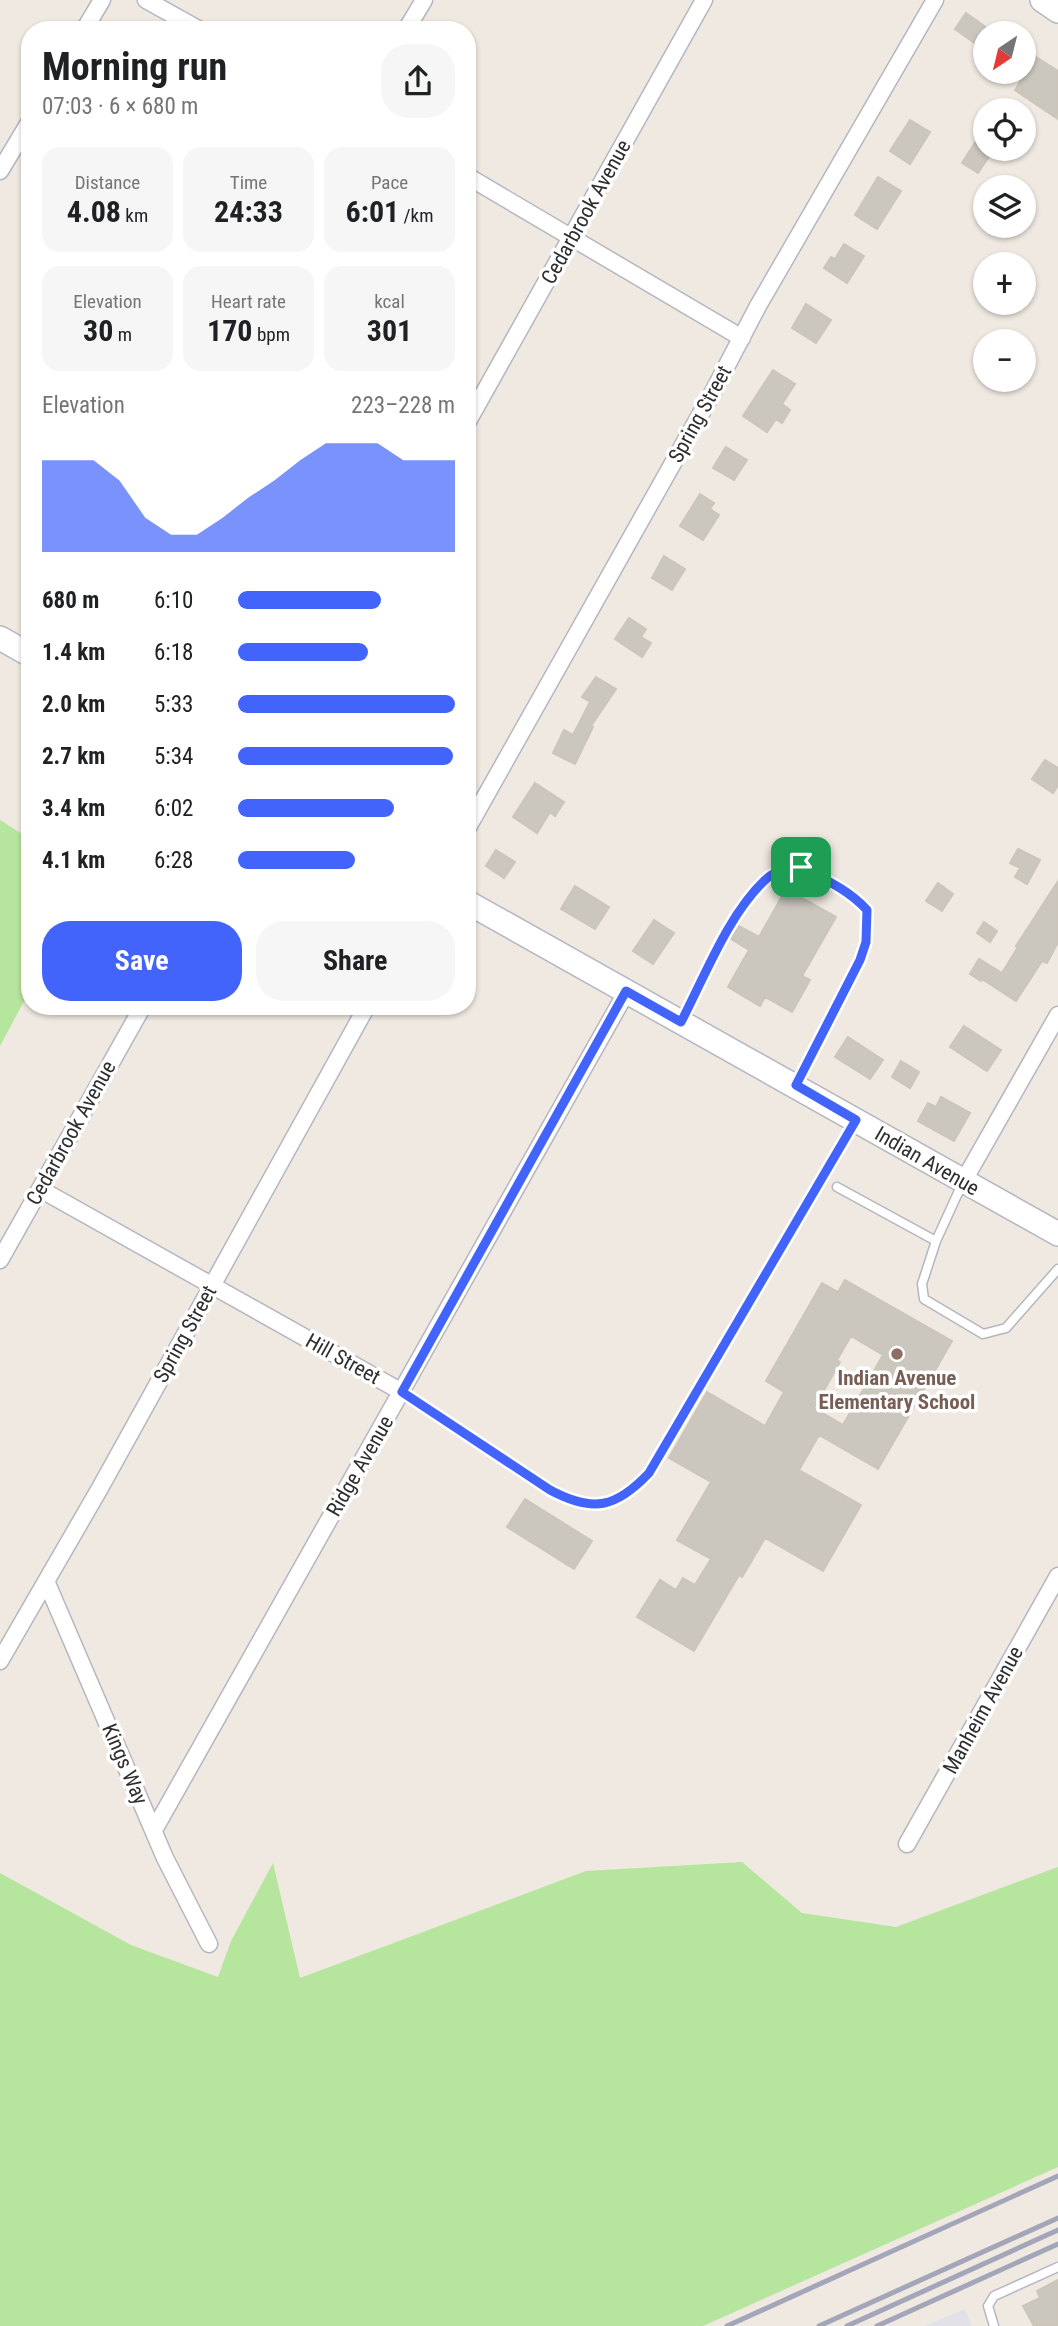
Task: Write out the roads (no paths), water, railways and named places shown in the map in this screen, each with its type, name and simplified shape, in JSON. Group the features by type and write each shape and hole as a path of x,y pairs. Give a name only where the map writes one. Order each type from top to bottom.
{"street":[{"path":"89,21 102,0"},
{"path":"146,0 184,21"},
{"path":"411,21 424,0"},
{"name":"Cedarbrook Avenue","path":"476,407 704,0"},
{"name":"Spring Street","path":"476,813 935,0"},
{"path":"1042,0 1058,11"},
{"path":"0,170 21,136"},
{"path":"476,181 742,338"},
{"path":"0,638 21,650"},
{"name":"Indian Avenue","path":"476,907 1058,1234"},
{"name":"Ridge Avenue","path":"154,1830 626,991"},
{"name":"Cedarbrook Avenue","path":"0,1260 138,1015"},
{"name":"Spring Street","path":"0,1661 362,1015"},
{"path":"963,1182 1058,1015"},
{"name":"Hill Street","path":"40,1189 402,1392"},
{"name":"Manheim Avenue","path":"908,1844 1058,1576"},
{"name":"Kings Way","path":"46,1581 165,1858 209,1944"}],"lane":[{"path":"681,1022 734,920 766,879 782,869 801,867 830,882 859,901 867,910 866,942 860,960 796,1085"},
{"name":"Hill Street","path":"402,1392 569,1500 586,1505 602,1505 618,1499 634,1489 649,1473 856,1120"},
{"path":"963,1182 936,1241 922,1284 925,1299 983,1334 1006,1328 1058,1269"},
{"path":"837,1188 936,1241"},
{"path":"994,2326 988,2306 994,2296 1058,2267"}],"railway":[{"path":"727,2326 1058,2176"},
{"path":"819,2326 1058,2218"},
{"path":"847,2326 1058,2230"},
{"path":"877,2326 1058,2244"}],"place":[{"name":"Indian Avenue Elementary School","path":"897,1354"}]}
